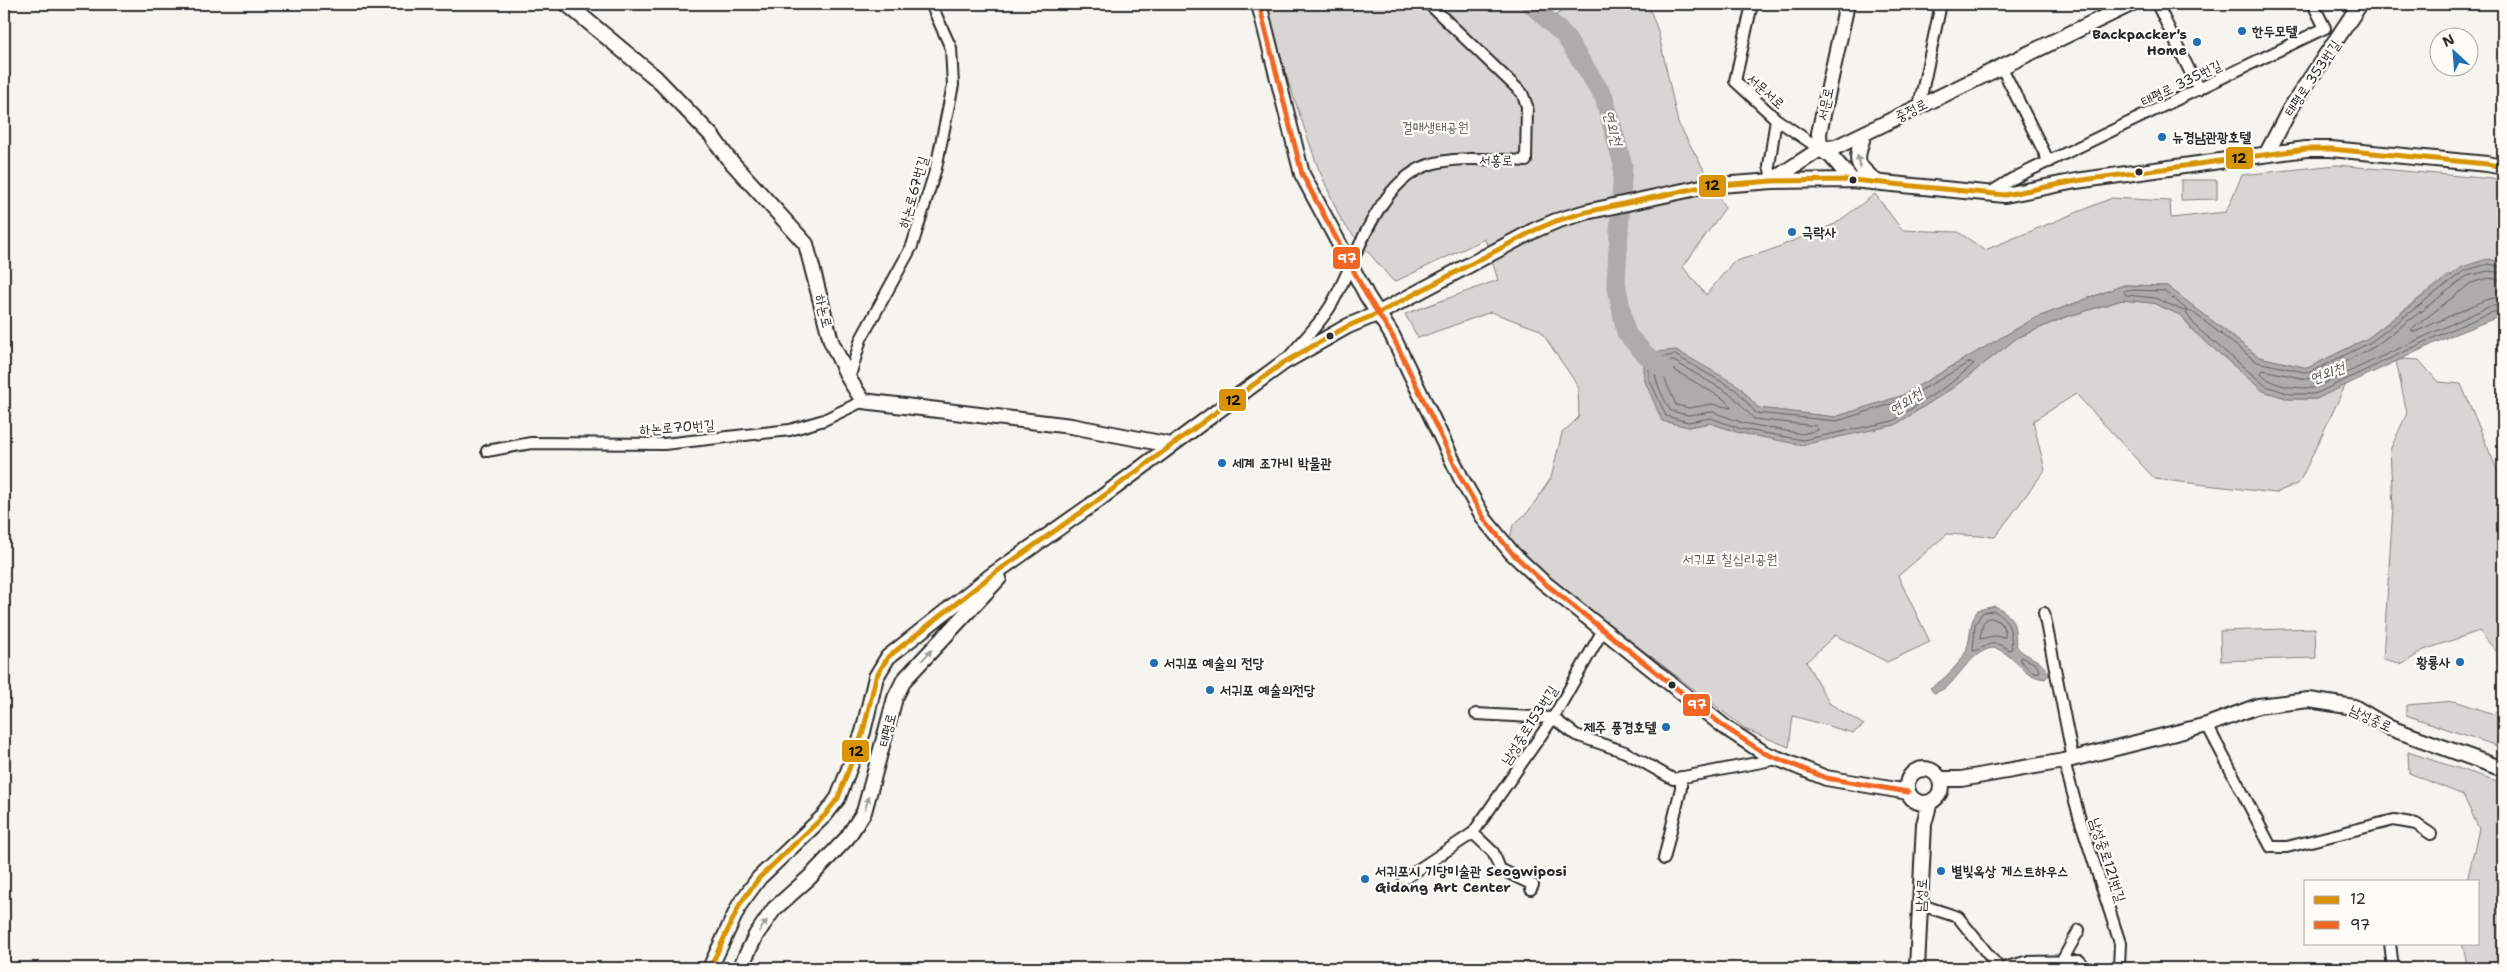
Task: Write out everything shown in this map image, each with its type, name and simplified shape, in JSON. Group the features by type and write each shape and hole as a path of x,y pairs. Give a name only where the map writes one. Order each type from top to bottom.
{"street":[{"name":"하논로","path":"567,4 656,78 712,136 727,157 806,244 831,341 849,379 863,401"},
{"name":"하논로67번길","path":"849,379 861,339 912,246 936,168 953,85 951,48 931,4"},
{"path":"1259,4 1302,174 1350,264 1392,335 1441,438 1485,520 1512,553 1603,630 1726,728 1777,759 1826,778 1887,787 1908,787 1924,802 1937,796 1940,784 1933,771 1923,769 1913,773 1908,787"},
{"name":"서홍로","path":"1350,264 1393,190 1405,178 1420,168 1447,161 1526,161 1527,106 1522,93 1429,4"},
{"name":"서문서로","path":"1752,4 1734,81 1776,119 1820,149"},
{"name":"서문로","path":"1820,149 1819,132 1847,4"},
{"path":"1919,106 1941,4"},
{"name":"중정로","path":"1820,149 1836,147 1864,134 2001,66 2106,9 2131,4"},
{"path":"2157,4 2199,90"},
{"path":"2313,4 2325,28 2339,37"},
{"name":"태평로 353번길","path":"2267,153 2290,109 2360,4"},
{"name":"태평로 335번길","path":"1988,194 2012,178 2049,162 2325,28"},
{"path":"2001,66 2049,162"},
{"path":"1776,119 1769,166 1772,181 1820,149 1831,156 1852,180"},
{"path":"1864,134 1858,151 1858,163 1861,170 1878,182"},
{"name":"태평로","path":"710,968 740,904 749,891 781,856 825,815 838,798 863,732 876,677 888,657 992,575 1024,554 1283,363 1348,326 1378,313 1535,230 1586,212 1660,195 1706,186 1772,181 1852,180 1988,194 2014,194 2076,181 2267,153 2331,149 2487,164 2503,168"},
{"path":"1283,363 1302,341 1315,330 1331,305 1350,264"},
{"path":"863,401 1071,426 1171,445"},
{"name":"하논로70번길","path":"487,451 531,443 664,444 790,430 824,420 863,401"},
{"name":"태평로","path":"740,968 756,935 774,909 810,877 847,838 864,812 895,698 904,680 1024,554"},
{"name":"남성중로121번길","path":"2044,613 2079,816 2120,943 2119,968"},
{"name":"남성중로153번길","path":"1473,833 1553,718 1603,630"},
{"name":"남성중로","path":"1940,784 2069,760 2207,725 2258,706 2309,700 2354,707 2390,728 2503,769"},
{"path":"1476,714 1553,718 1576,735 1625,752 1673,779 1777,759"},
{"path":"2207,725 2271,847 2287,847 2394,820 2416,824 2431,834"},
{"path":"1664,859 1681,788 1681,777"},
{"name":"남성로","path":"1917,968 1924,802"},
{"path":"1404,879 1473,833 1493,852 1500,869 1534,885 1531,889"},
{"path":"1921,905 1958,917 1999,968"},
{"path":"2062,961 2079,930"},
{"path":"2390,944 2394,968"},
{"path":"2003,968 2025,962 2080,961"}],"green space":[{"name":"서귀포 칠십리공원","path":"1267,4 1524,4 1539,24 1576,4 1648,4 1658,31 1678,123 1725,208 1683,267 1706,295 1733,262 1768,251 1835,224 1875,194 1902,230 1958,232 1985,250 2112,198 2170,201 2171,218 2226,212 2242,175 2336,165 2493,179 2503,184 2503,262 2499,261 2449,275 2368,338 2308,368 2259,357 2167,286 2124,285 2035,318 1901,396 1835,417 1758,408 1739,386 1688,427 1710,423 1740,433 1895,425 1954,387 2017,338 2063,318 2122,300 2153,303 2183,316 2192,330 2264,391 2289,399 2316,399 2346,384 2299,483 2275,493 2155,479 2076,394 2033,421 2045,470 1995,537 1947,534 1898,576 1930,642 1887,662 1835,635 1806,662 1829,703 1864,725 1853,733 1793,716 1789,747 1747,730 1508,547 1513,525 1528,512 1551,478 1562,433 1579,417 1578,386 1540,330 1491,312 1418,338 1405,314 1498,280 1485,239 1394,282 1342,222 1317,165 1284,69"},
{"path":"2181,180 2217,180 2217,199 2181,200"},
{"path":"2404,359 2419,360 2438,382 2461,384 2503,484 2503,659 2479,631 2424,650 2403,664 2383,659 2393,507 2390,450 2407,413 2396,361"},
{"path":"2315,628 2316,658 2221,661 2220,631"},
{"path":"2455,701 2494,714 2503,701 2503,748 2406,715 2406,705"},
{"path":"2408,752 2497,781 2499,905 2503,932 2503,968 2468,968 2462,944 2480,944 2480,880 2467,880 2479,829 2463,795 2409,773"}],"water":[{"path":"2487,259 2503,262 2503,315 2450,336 2316,399 2289,399 2263,391 2192,330 2182,316 2153,303 2122,300 2063,318 2017,338 1954,387 1895,425 1802,445 1740,433 1710,423 1688,427 1662,421 1644,379 1644,353 1676,350 1739,386 1758,408 1835,417 1901,396 2035,318 2124,285 2167,286 2259,357 2308,368 2368,338 2462,267"},
{"path":"1995,606 2010,617 2015,629 2019,649 2039,662 2049,675 2045,679 2031,675 2006,654 1993,648 1979,653 1949,685 1934,693 1930,688 1951,672 1964,656 1971,625 1978,610"}],"waterway":[{"name":"연외천","path":"1531,4 1565,36 1604,97 1623,165 1616,283 1626,333 1644,353 1664,369"}],"transit line":[{"name":"97","path":"1259,4 1302,174 1367,296 1392,335 1462,480 1485,520 1512,553 1542,581 1726,728 1764,753 1826,778 1908,792"},
{"name":"12","path":"710,968 740,904 759,878 825,815 838,798 863,732 876,677 888,657 992,575 1090,506 1283,363 1348,326 1379,313 1535,230 1586,212 1706,186 1773,181 1852,180 2005,195 2076,181 2306,149 2331,149 2503,167"}],"place":[{"name":"한두모텔","path":"2242,31"},
{"name":"Backpacker's Home","path":"2197,42"},
{"name":"뉴경남관광호텔","path":"2162,137"},
{"name":"극락사","path":"1792,232"},
{"name":"세계 조가비 박물관","path":"1222,463"},
{"name":"황룡사","path":"2460,662"},
{"name":"서귀포 예술의 전당","path":"1154,663"},
{"name":"서귀포 예술의전당","path":"1210,690"},
{"name":"제주 풍경호텔","path":"1666,727"},
{"name":"별빛옥상 게스트하우스","path":"1941,871"},
{"name":"서귀포시 기당미술관 Seogwiposi Gidang Art Center","path":"1365,879"}],"park label":[{"name":"걸매생태공원","path":"1435,127"}]}
